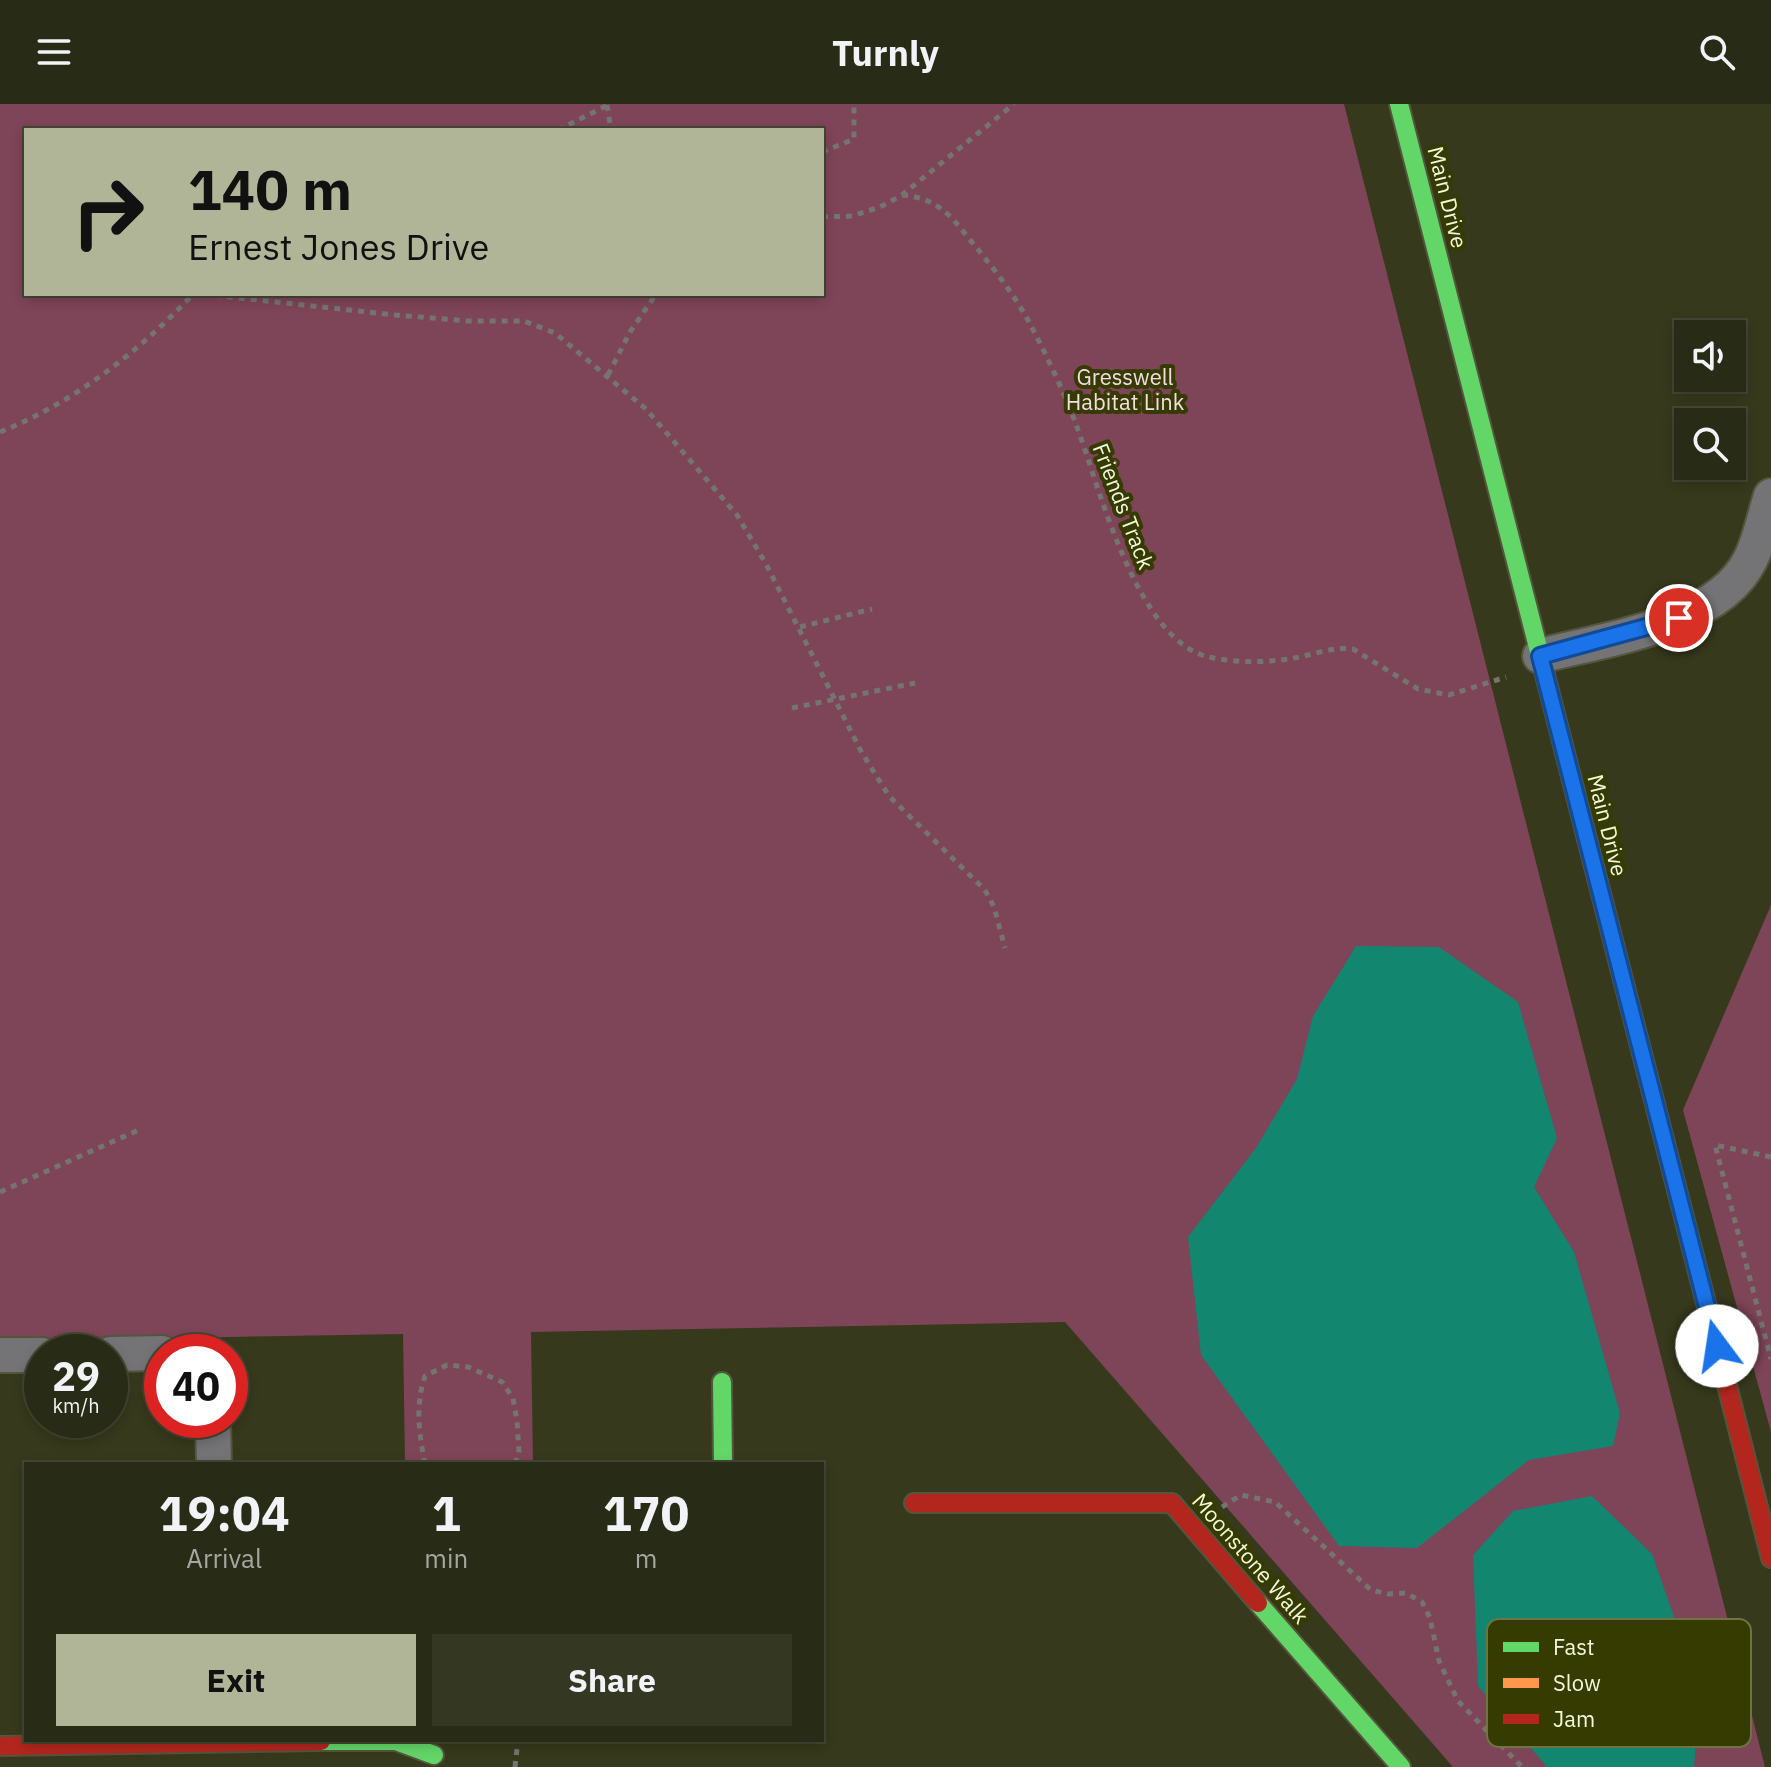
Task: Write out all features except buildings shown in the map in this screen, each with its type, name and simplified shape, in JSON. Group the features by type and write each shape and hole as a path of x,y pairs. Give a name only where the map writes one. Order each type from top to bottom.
{"street":[{"name":"Main Drive","path":"1399,104 1771,1558"},
{"path":"1540,656 1663,623 1695,612 1718,599 1739,579 1751,559 1771,496"},
{"path":"0,1355 24,1355"},
{"path":"722,1382 723,1462"},
{"path":"213,1438 214,1462"},
{"name":"Moonstone Walk","path":"914,1503 1172,1503 1401,1767"},
{"path":"0,1746 157,1756 210,1742"},
{"path":"399,1742 441,1754"}],"path":[{"path":"562,128 608,104 611,128"},
{"path":"824,151 854,139 854,104"},
{"path":"824,217 852,216 880,207 902,195 1014,104"},
{"name":"Friends Track","path":"902,195 923,197 953,219 1027,319 1077,426 1122,552 1167,633 1184,647 1207,657 1245,661 1291,659 1343,647 1353,649 1418,689 1449,695 1499,682"},
{"path":"0,432 32,419 80,390 165,323 191,296"},
{"path":"222,296 395,315 468,321 524,321 555,333 608,375 646,409 737,515 889,796 985,890 994,907 1005,948"},
{"path":"608,375 630,332 655,296"},
{"path":"800,627 872,609"},
{"path":"792,708 915,683"},
{"path":"0,1192 141,1129"},
{"path":"1771,1157 1715,1145 1771,1359"},
{"path":"425,1462 418,1427 419,1393 425,1376 447,1365 468,1367 502,1382 513,1398 519,1452 516,1462"},
{"path":"1192,1525 1241,1495 1275,1502 1371,1590 1388,1594 1406,1593 1422,1602 1430,1618 1439,1661 1458,1701 1487,1731"},
{"path":"515,1767 518,1742"},
{"path":"1503,1747 1522,1767"}],"green space":[{"name":"Gresswell Habitat Link","path":"0,104 1344,104 1728,1619 1487,1619 1487,1747 1751,1747 1751,1712 1765,1767 1453,1767 1065,1322 531,1332 533,1462 405,1462 403,1334 248,1337 248,1334 144,1334 144,1338 128,1339 128,1334 24,1334 24,1341 0,1341"},
{"path":"1771,905 1771,1432 1683,1110"}],"water":[{"path":"1356,946 1439,947 1518,1002 1557,1138 1534,1187 1574,1252 1620,1413 1613,1446 1529,1460 1417,1548 1339,1546 1201,1355 1188,1237 1256,1148 1297,1079 1313,1016"},
{"path":"1592,1496 1652,1554 1675,1619 1487,1619 1487,1697 1478,1686 1473,1555 1513,1511"},
{"path":"1530,1747 1696,1747 1694,1767 1547,1767"}],"traffic: fast":[{"path":"1399,104 1587,839"},
{"path":"722,1382 723,1462"},
{"path":"1258,1603 1401,1767"},
{"path":"399,1742 434,1755"}],"traffic: slow":[{"path":"1587,839 1717,1346"}],"traffic: jam":[{"path":"1717,1346 1771,1558"},
{"path":"914,1503 1172,1503 1258,1603"},
{"path":"0,1746 257,1742"}],"route":[{"path":"1679,618 1540,656 1717,1346"}]}
